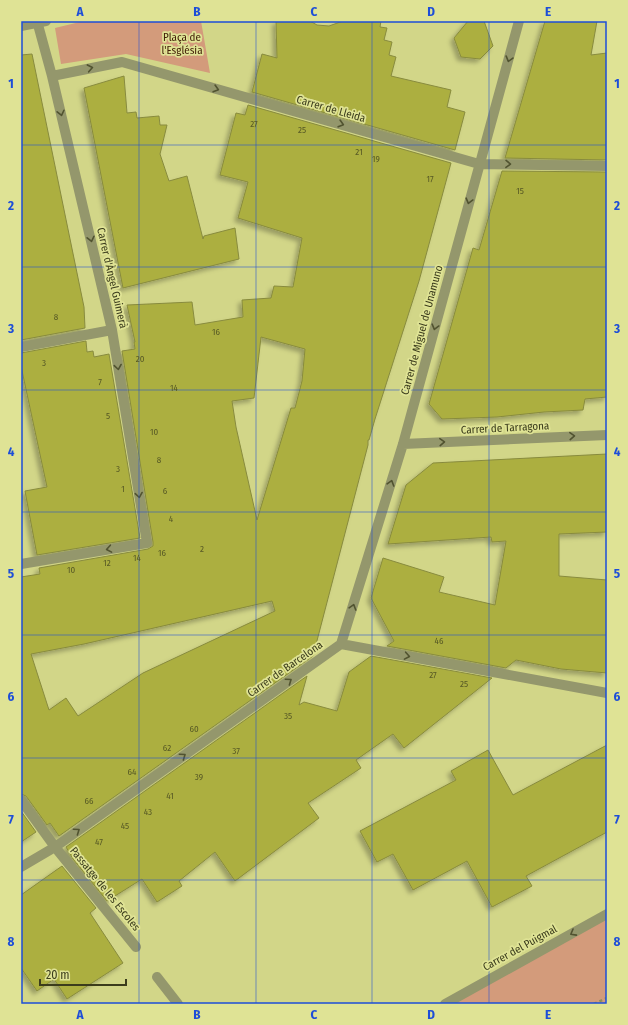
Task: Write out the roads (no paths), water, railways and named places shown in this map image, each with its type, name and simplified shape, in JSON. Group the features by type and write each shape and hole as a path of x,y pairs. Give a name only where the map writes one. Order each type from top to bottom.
{"street":[{"name":"Carrer de Miguel de Unamuno","path":"341,644 403,444 519,21"},
{"path":"21,26 40,22"},
{"name":"Carrer d'Àngel Guimerà","path":"21,564 147,543 112,330 40,22"},
{"name":"Carrer de Lleida","path":"52,76 122,62 479,164 607,166"},
{"path":"21,347 112,330"},
{"name":"Carrer de Tarragona","path":"403,444 607,435"},
{"path":"341,644 607,693"},
{"name":"Carrer de Barcelona","path":"21,867 55,847 341,644"},
{"name":"Passatge de les Escoles","path":"21,800 55,847 136,946"},
{"name":"Carrer del Puigmal","path":"445,1004 607,914"},
{"path":"157,977 178,1004"}],"park label":[{"name":"Plaça de l'Església","path":"182,43"}]}
